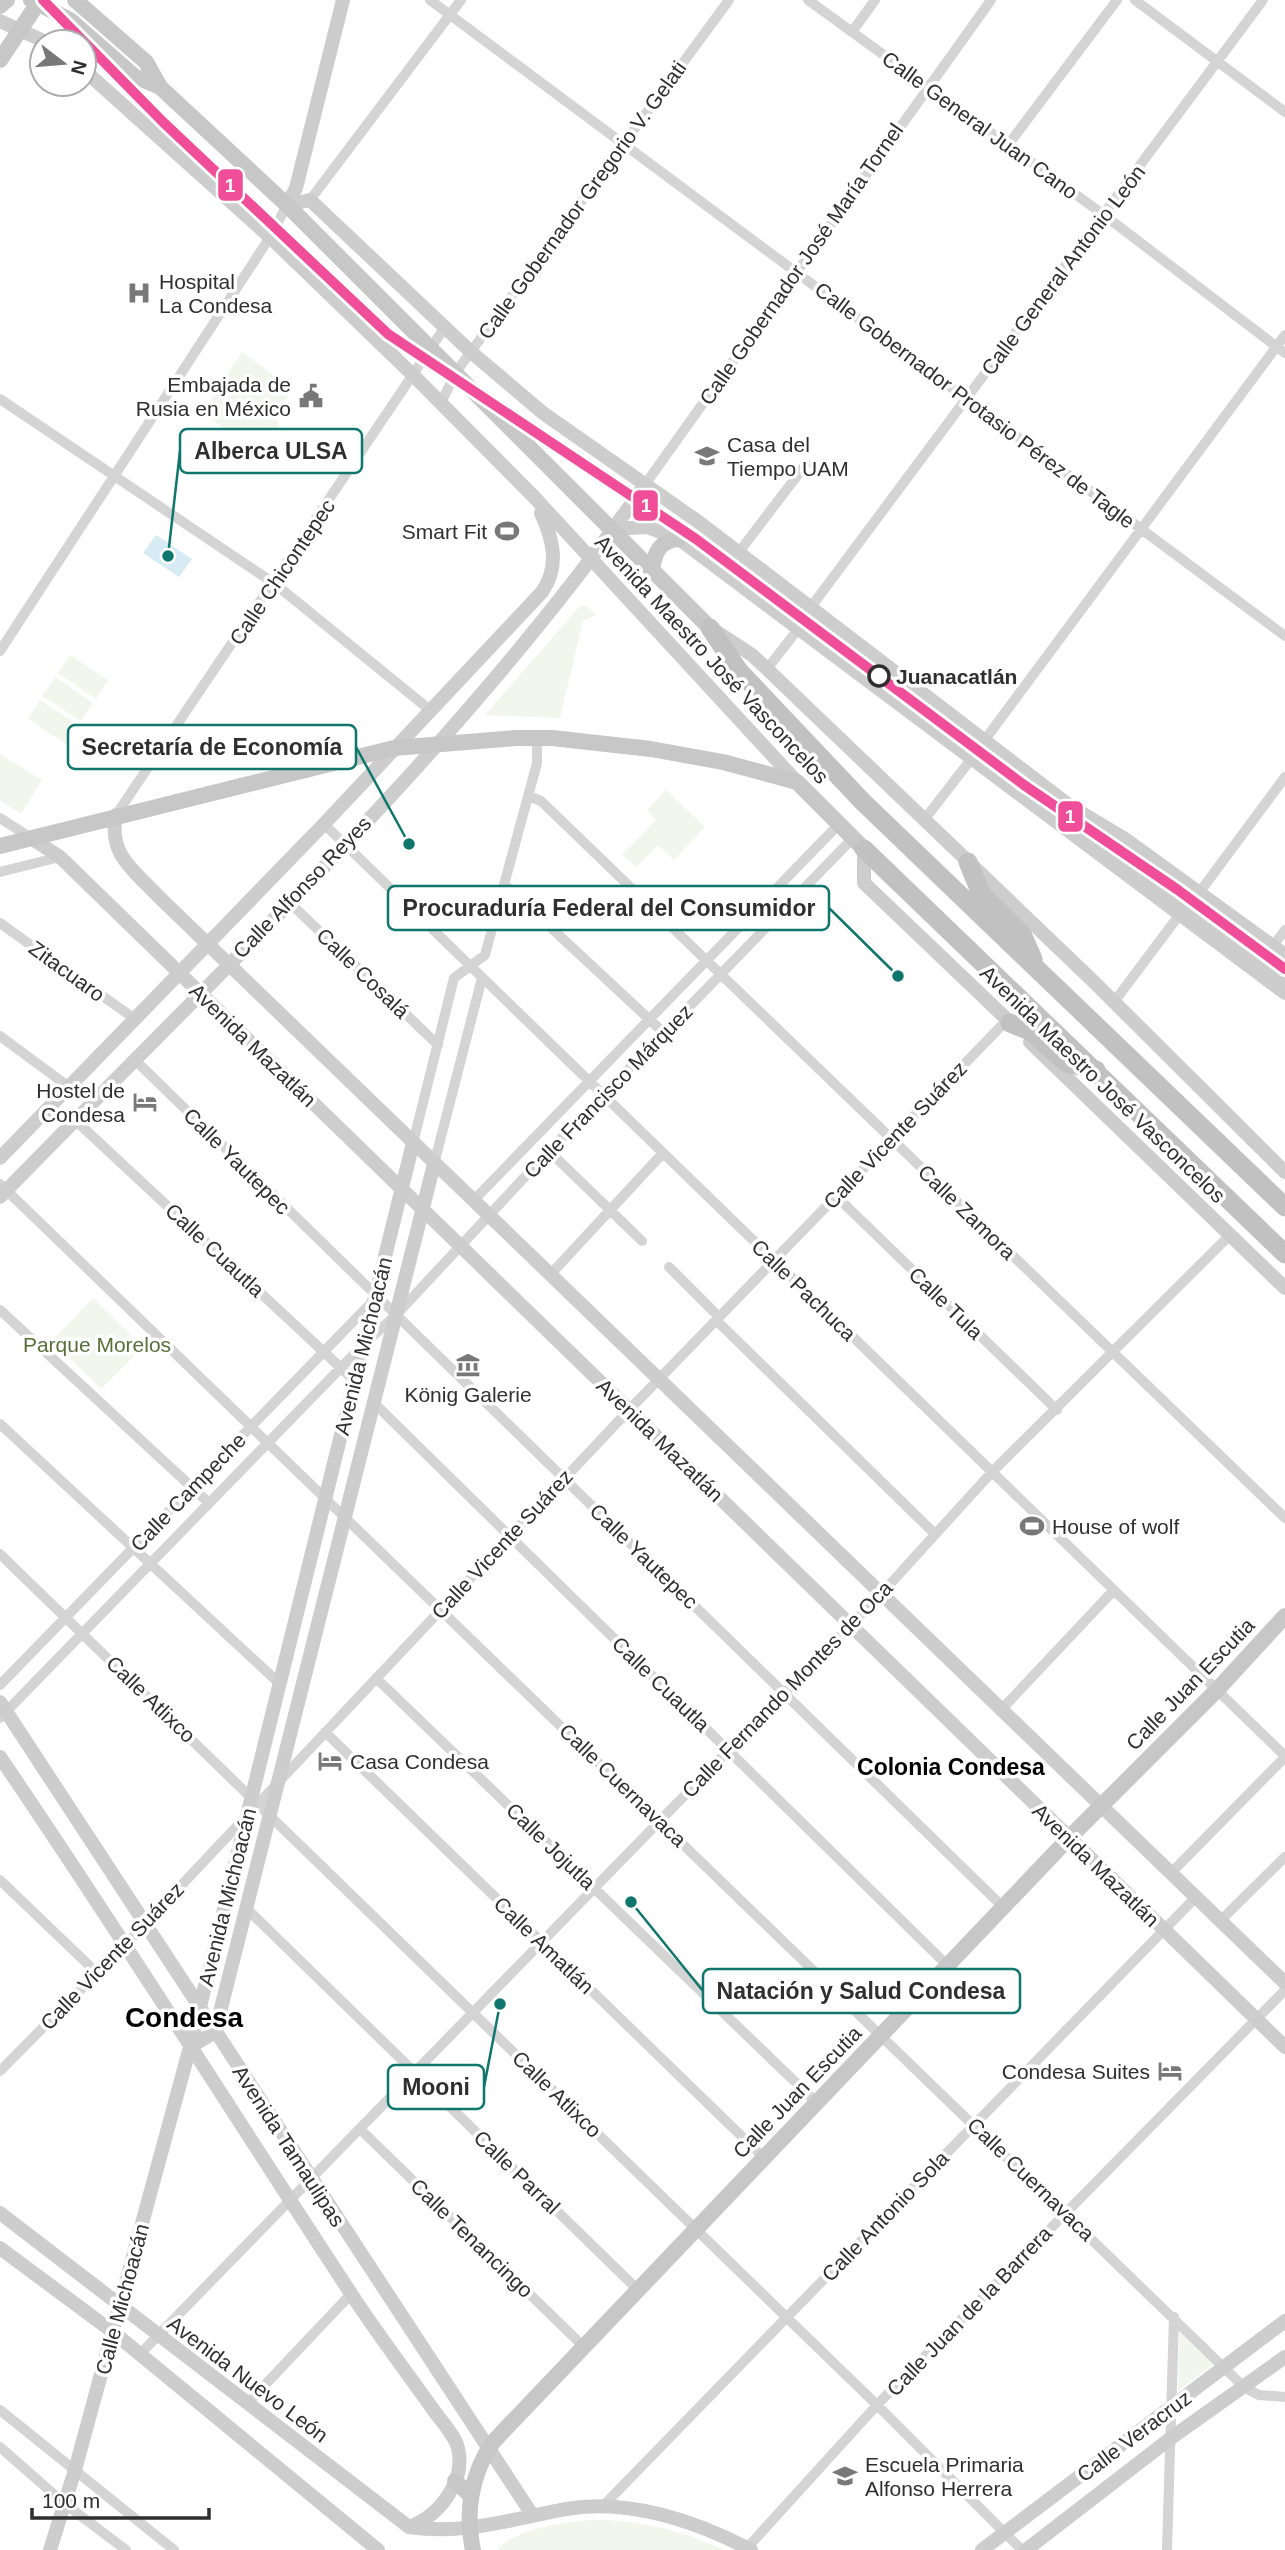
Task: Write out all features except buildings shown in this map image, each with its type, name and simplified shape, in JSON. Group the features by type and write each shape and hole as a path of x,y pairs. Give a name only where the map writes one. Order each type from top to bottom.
{"highway":[{"path":"709,628 739,671 863,802 1285,1206"},
{"path":"859,843 1285,1254"},
{"path":"968,862 981,894 1022,934 1038,970"},
{"path":"1008,1021 1030,1031 1067,1063 1097,1070"}],"main road":[{"path":"0,6 7,0"},
{"name":"Avenida Maestro José Vasconcelos","path":"75,0 146,62 160,87 287,205 432,347 709,628 752,654 1114,1002 1285,1172"},
{"path":"287,205 299,178 343,0"},
{"path":"0,60 37,1"},
{"name":"Avenida Maestro José Vasconcelos","path":"37,1 70,20 134,76 160,87"},
{"path":"0,21 28,33"},
{"name":"Avenida Maestro José Vasconcelos","path":"98,82 270,237 414,375 535,498 591,562 797,782 859,843 864,883 1285,1288"},
{"path":"287,205 310,200 471,352 543,413 740,552 1070,806 1125,839 1279,951"},
{"name":"Calle Gobernador José María Tornel","path":"614,529 645,485"},
{"name":"Calle Alfonso Reyes","path":"3,1150 69,1087 324,824 548,583 553,547 535,498"},
{"path":"614,529 647,527 678,539 1285,993"},
{"name":"Calle Alfonso Reyes","path":"2,1191 289,902 442,742 591,562 614,529"},
{"path":"652,569 658,549 667,541 678,539"},
{"path":"0,846 394,748 442,742 537,738 672,752 797,782"},
{"path":"1070,806 1113,850 1285,979"},
{"name":"Avenida Mazatlán","path":"116,816 112,834 120,854 227,964 881,1594 1007,1704 1101,1805 1285,1983"},
{"name":"Avenida Mazatlán","path":"31,838 60,857 1285,2047"},
{"name":"Avenida Michoacán","path":"190,2047 413,1143"},
{"name":"Avenida Michoacán","path":"215,2032 434,1164"},
{"name":"Calle Juan Escutia","path":"468,2530 470,2495 481,2462 489,2448 637,2289 1069,1838 1217,1690 1285,1616"},
{"name":"Avenida Tamaulipas","path":"2,1710 533,2516"},
{"name":"Avenida Tamaulipas","path":"0,1757 127,1943 190,2047 351,2294 446,2427 458,2447 455,2481"},
{"path":"190,2047 215,2032"},
{"name":"Calle Michoacán","path":"50,2550 75,2470 190,2047"},
{"name":"Avenida Nuevo León","path":"0,2213 158,2337 409,2527"},
{"path":"0,2248 113,2332 376,2550"},
{"name":"Calle Veracruz","path":"982,2550 1285,2321"},
{"name":"Calle Veracruz","path":"1024,2550 1171,2438 1245,2388 1285,2357"},
{"path":"446,2427 466,2413"},
{"path":"409,2527 434,2514 447,2499 455,2481 470,2495"},
{"path":"409,2527 439,2531 468,2530 604,2505 683,2521 749,2549"},
{"path":"468,2530 473,2550"}],"street":[{"name":"Calle Gobernador Protasio Pérez de Tagle","path":"429,0 625,143 1285,636"},
{"path":"310,200 461,0"},
{"name":"Calle Gobernador Gregorio V. Gelati","path":"441,403 456,372 729,0"},
{"name":"Calle General Juan Cano","path":"808,0 1104,215 1281,350"},
{"path":"852,32 875,0"},
{"name":"Calle Gobernador José María Tornel","path":"645,485 927,86 991,0"},
{"path":"1008,145 1118,0"},
{"path":"1135,0 1285,112"},
{"name":"Calle General Antonio León","path":"811,607 1264,0"},
{"path":"0,651 270,237 287,205"},
{"name":"Calle Chicontepec","path":"116,816 445,327"},
{"path":"984,741 1141,528 1281,350 1285,335"},
{"path":"0,398 275,583 429,710"},
{"path":"740,552 806,464"},
{"path":"767,669 799,628"},
{"name":"Avenida Michoacán","path":"413,1143 454,978 485,955 537,763 537,738"},
{"path":"924,820 972,758"},
{"path":"1199,892 1285,777"},
{"name":"Calle Zamora","path":"527,800 531,797 541,801 1285,1518"},
{"path":"0,818 31,838"},
{"name":"Calle Pachuca","path":"324,824 1285,1756"},
{"name":"Calle Francisco Márquez","path":"473,1201 839,824"},
{"name":"Calle Francisco Márquez","path":"364,1344 396,1315 720,974 859,843"},
{"path":"0,872 60,857"},
{"path":"504,884 664,1033"},
{"name":"Calle Cosalá","path":"289,902 438,1045"},
{"path":"1114,1002 1180,914"},
{"name":"Zitacuaro","path":"0,923 135,1019"},
{"path":"1279,951 1285,930"},
{"name":"Avenida Michoacán","path":"434,1164 482,978"},
{"name":"Calle Vicente Suárez","path":"0,2071 127,1943 252,1804 325,1732 658,1379 1008,1021"},
{"path":"0,1036 69,1087"},
{"name":"Calle Yautepec","path":"134,1059 1003,1907"},
{"name":"Calle Cuautla","path":"75,1120 355,1381"},
{"path":"549,1151 642,1241"},
{"path":"550,1275 663,1153"},
{"name":"Calle Cuernavaca","path":"2,1191 441,1609 1245,2388"},
{"name":"Calle Tula","path":"836,1196 1057,1410"},
{"name":"Calle Fernando Montes de Oca","path":"140,2354 881,1594 992,1472 1114,1354 1230,1235"},
{"path":"669,1267 717,1319 935,1534"},
{"name":"Calle Campeche","path":"0,1685 376,1297"},
{"path":"0,1310 209,1503"},
{"name":"Calle Campeche","path":"2,1710 82,1633 364,1344"},
{"name":"Calle Cuautla","path":"374,1404 947,1965"},
{"path":"0,1424 280,1685"},
{"name":"Calle Atlixco","path":"0,1554 252,1804 270,1813 1024,2550"},
{"path":"1007,1704 1114,1590"},
{"name":"Calle Jojutla","path":"376,1678 816,2102"},
{"name":"Calle Amatlán","path":"325,1732 764,2158"},
{"path":"1171,1873 1285,1756"},
{"path":"1220,1920 1285,1857"},
{"path":"0,1880 97,1973"},
{"name":"Calle Antonio Sola","path":"604,2505 1196,1897"},
{"name":"Calle Parral","path":"246,1908 637,2289"},
{"name":"Calle Juan de la Barrera","path":"749,2549 877,2405 1285,1990"},
{"path":"0,2052 9,2061"},
{"name":"Calle Tenancingo","path":"360,2129 584,2347"},
{"path":"247,2404 351,2294"},
{"path":"1167,2550 1174,2317"},
{"path":"1245,2388 1259,2395 1285,2396"},
{"path":"0,2410 174,2550"},
{"path":"0,2448 65,2504 126,2550"}],"green space":[{"path":"242,352 293,389 275,414 279,426 260,454 202,413"},
{"path":"580,606 586,606 596,615 583,621 560,718 485,715"},
{"path":"70,655 108,680 96,699 58,673"},
{"path":"55,677 93,703 81,721 42,696"},
{"path":"40,700 78,725 66,744 28,719"},
{"path":"0,754 42,780 21,814 0,800"},
{"path":"666,790 705,827 674,860 658,845 636,867 622,855 656,820 647,810"},
{"name":"Parque Morelos","path":"93,1298 143,1347 101,1389 52,1341"},
{"path":"1179,2332 1214,2364 1178,2391"},
{"path":"590,2520 624,2521 658,2527 724,2550 497,2550 516,2536 528,2532 553,2525"}],"water":[{"path":"156,535 192,559 179,577 143,553"}],"transit line":[{"name":"1","path":"43,0 163,122 388,334 696,539 1024,785 1178,890 1285,969"}],"place":[{"name":"Hospital La Condesa","path":"139,293"},
{"name":"Embajada de Rusia en México","path":"311,396"},
{"name":"Casa del Tiempo UAM","path":"707,456"},
{"name":"Smart Fit","path":"507,531"},
{"name":"Alberca ULSA","path":"168,556"},
{"name":"Juanacatlán","path":"879,676"},
{"name":"Secretaría de Economía","path":"409,844"},
{"name":"Procuraduría Federal del Consumidor","path":"898,976"},
{"name":"Hostel de Condesa","path":"145,1102"},
{"name":"König Galerie","path":"468,1365"},
{"name":"House of wolf","path":"1032,1526"},
{"name":"Casa Condesa","path":"330,1761"},
{"name":"Natación y Salud Condesa","path":"631,1902"},
{"name":"Mooni","path":"500,2004"},
{"name":"Condesa Suites","path":"1170,2071"},
{"name":"Escuela Primaria Alfonso Herrera","path":"845,2476"}],"district":[{"name":"Colonia Condesa","path":"951,1767"},
{"name":"Condesa","path":"184,2017"}]}
